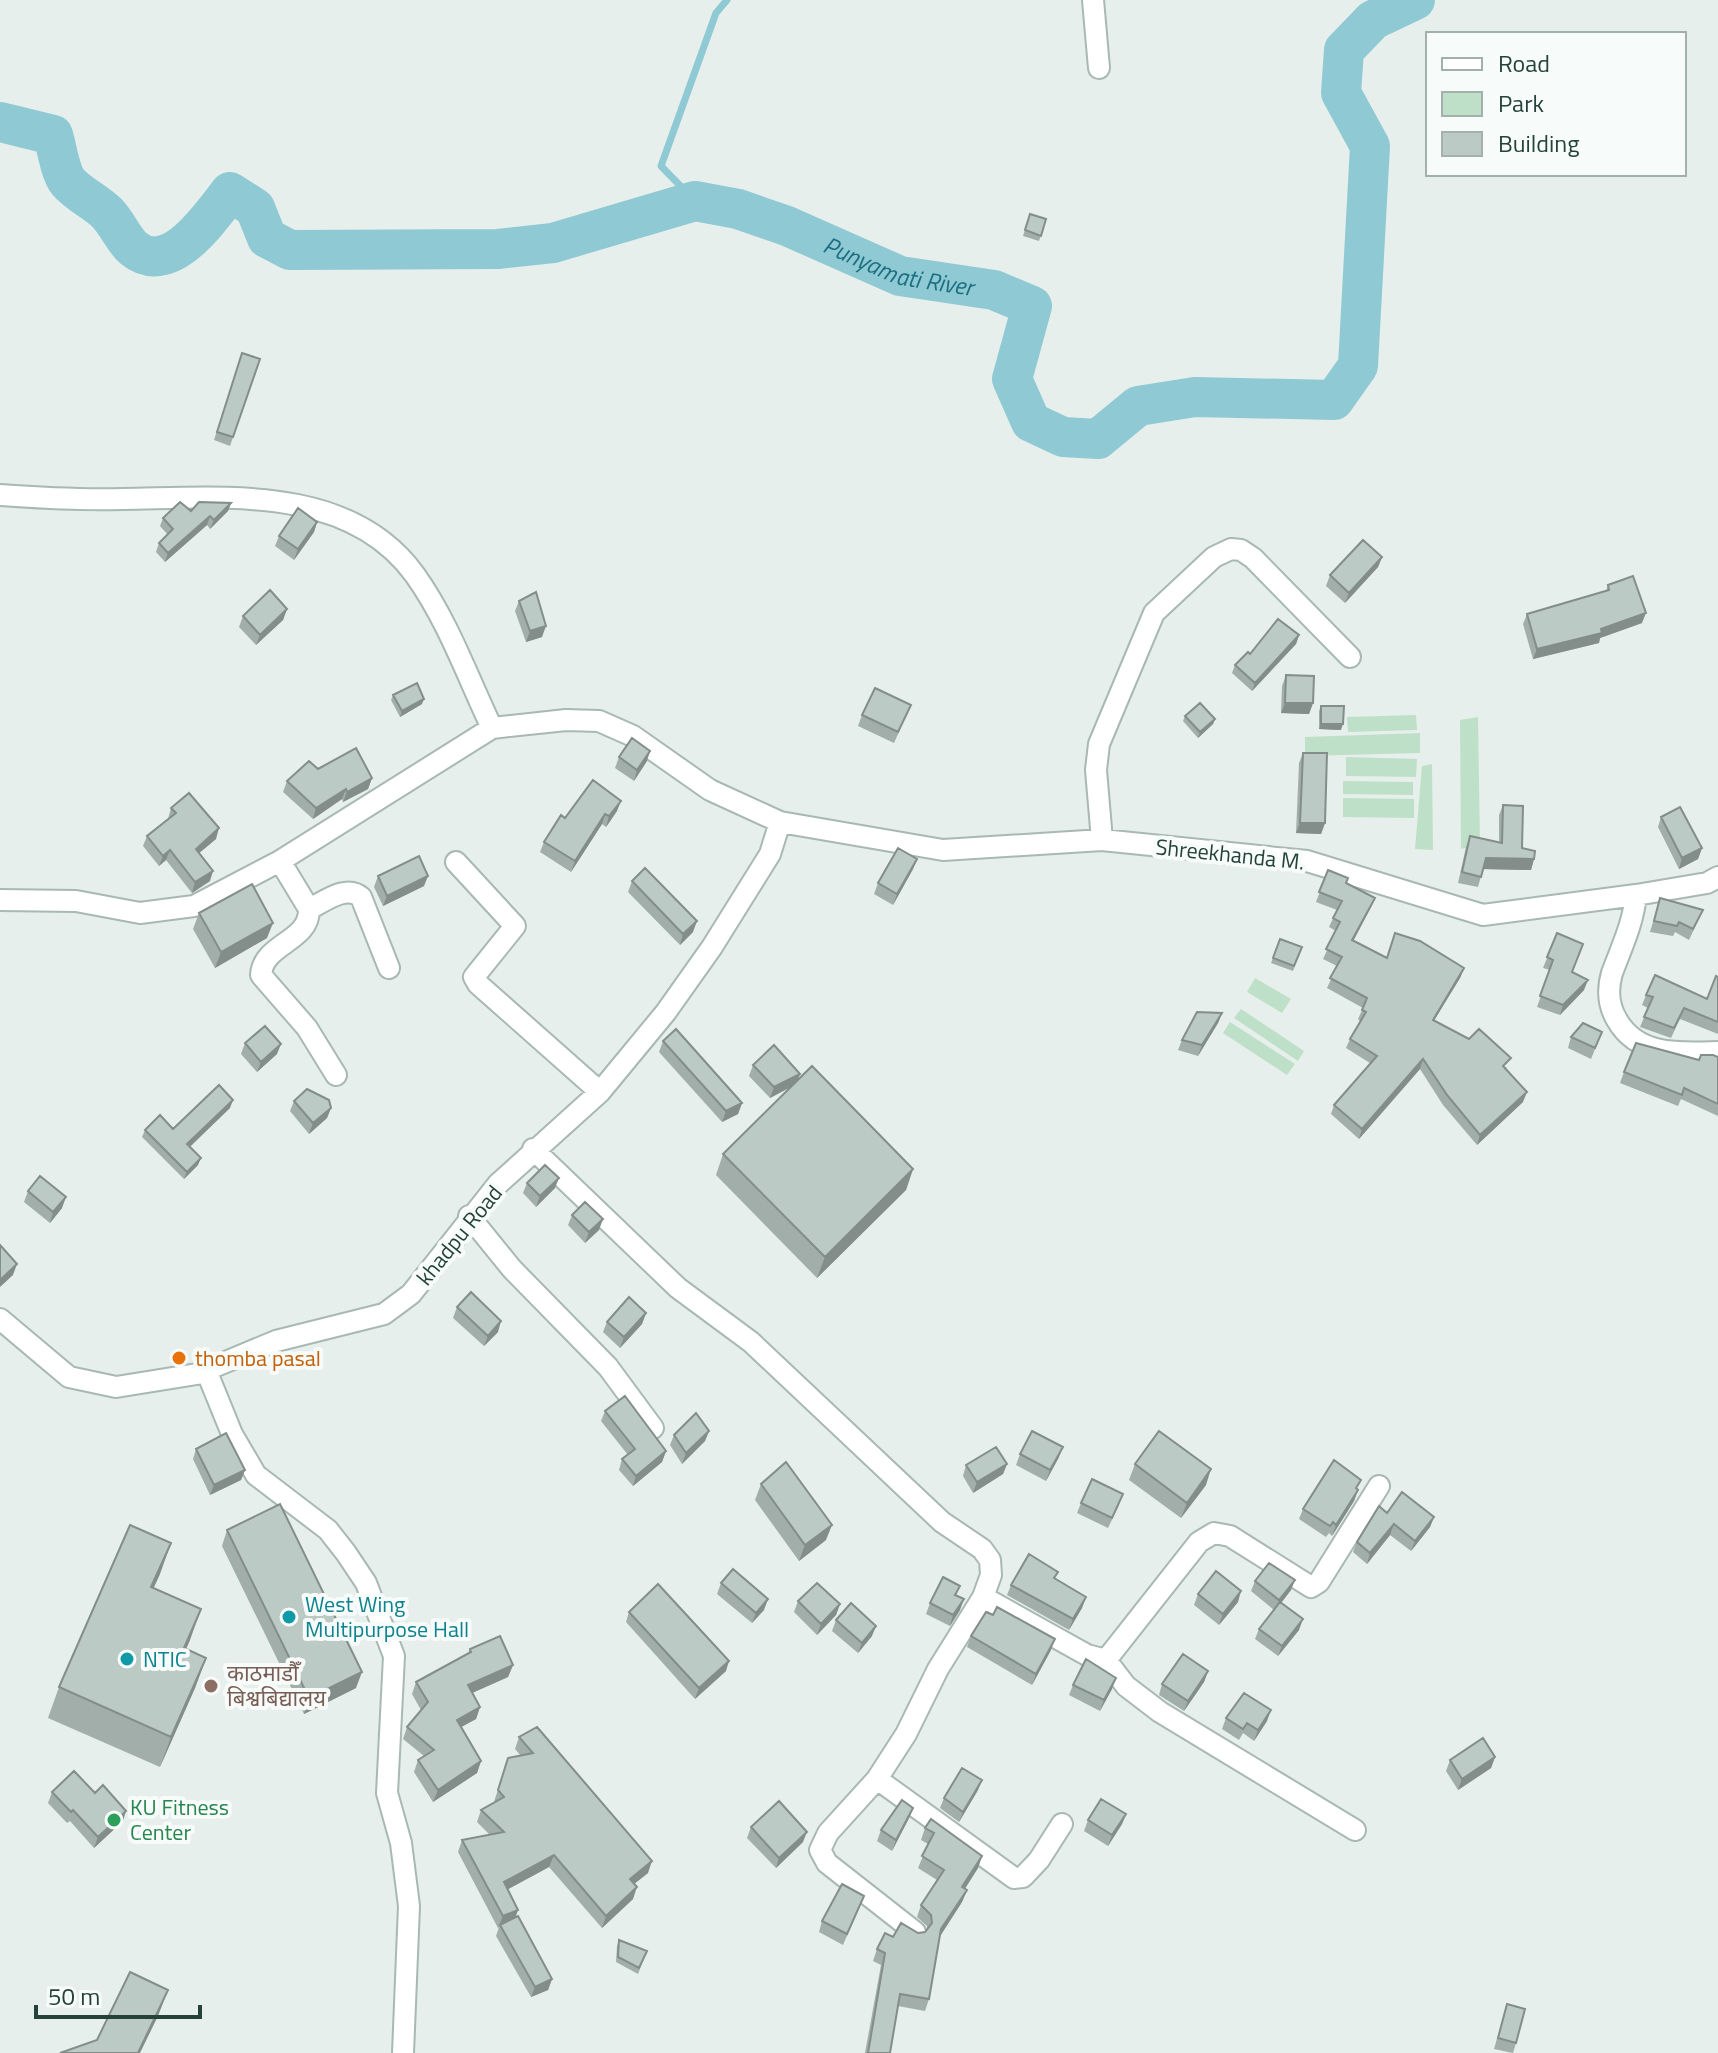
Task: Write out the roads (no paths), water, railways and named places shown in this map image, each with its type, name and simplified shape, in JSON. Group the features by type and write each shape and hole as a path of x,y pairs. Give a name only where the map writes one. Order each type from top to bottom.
{"street":[{"path":"1093,0 1099,68"},
{"path":"0,495 71,500 261,497 312,508 358,527 390,548 415,574 438,613 492,728 280,861 194,906 167,912 140,913 76,901 0,900"},
{"path":"1102,840 1096,770 1099,744 1154,613 1214,557 1231,549 1241,550 1253,558 1350,657"},
{"name":"Shreekhanda M.","path":"492,728 566,720 599,721 633,736 710,790 780,822 943,850 1102,840 1307,861 1483,915 1714,886"},
{"name":"khadpu Road","path":"0,1319 24,1336 57,1370 82,1381 116,1387 160,1382 206,1370 276,1341 384,1314 411,1294 469,1216 533,1149 600,1092 666,1012 712,947 770,854 780,822"},
{"path":"280,861 309,909 305,928 266,958 261,975 307,1028 336,1075"},
{"path":"456,862 515,926 478,969 474,977 478,984 600,1092"},
{"path":"309,909 346,891 355,892 361,897 389,968"},
{"path":"1636,895 1634,919 1612,974 1608,999 1615,1017 1625,1034 1645,1047 1679,1053 1718,1052"},
{"path":"533,1149 678,1288 751,1342 942,1522 982,1549 990,1560 991,1575 983,1597 938,1669 906,1734 877,1779 828,1833 820,1850 827,1863 915,1932"},
{"path":"469,1216 502,1258 608,1367 653,1428"},
{"path":"206,1370 232,1434 256,1475 328,1530 366,1583 394,1656 387,1793 401,1843 409,1906 403,2053"},
{"path":"1106,1660 1199,1542 1214,1533 1230,1536 1311,1587 1319,1582 1379,1486"},
{"path":"983,1597 1087,1655 1106,1660 1126,1686 1160,1712 1355,1830"},
{"path":"877,1779 1014,1878 1023,1877 1039,1860 1062,1824"}],"waterway":[{"path":"695,201 661,166 716,13 727,0"},
{"name":"Punyamati River","path":"0,122 53,135 68,182 107,213 133,248 147,255 161,256 188,241 230,192 255,208 267,238 290,250 498,249 553,243 695,201 738,209 787,226 900,276 994,290 1032,306 1012,379 1031,422 1063,437 1098,439 1138,406 1195,397 1334,400 1358,366 1370,146 1341,93 1344,50 1373,20 1415,0"}],"place":[{"name":"thomba pasal","path":"179,1358"},
{"name":"West Wing Multipurpose Hall","path":"289,1617"},
{"name":"NTIC","path":"127,1659"},
{"name":"काठमाडौँ बिश्वबिद्यालय","path":"211,1686"},
{"name":"KU Fitness Center","path":"114,1820"}]}
